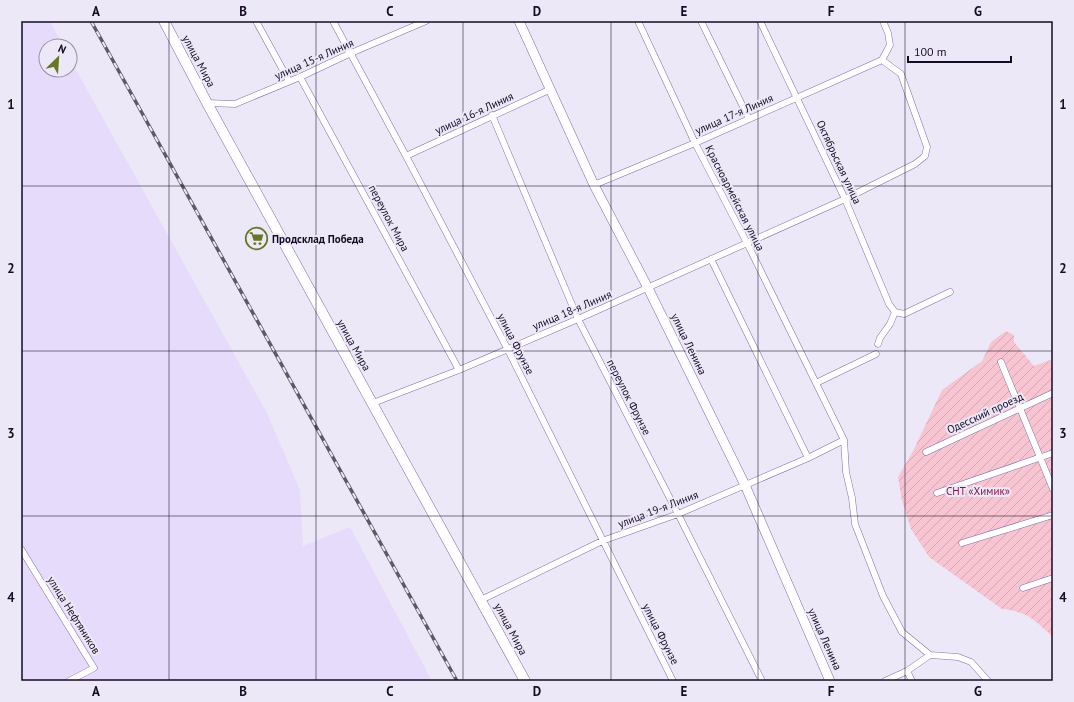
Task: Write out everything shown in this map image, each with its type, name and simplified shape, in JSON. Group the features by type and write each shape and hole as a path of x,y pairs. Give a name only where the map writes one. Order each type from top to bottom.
{"main road":[{"name":"улица Мира","path":"164,21 525,681"},
{"name":"улица Ленина","path":"519,21 594,185 648,288 745,485 830,681"}],"street":[{"path":"256,21 289,82"},
{"name":"улица Фрунзе","path":"333,21 507,348 673,681"},
{"name":"улица 15-я Линия","path":"208,103 235,104 289,82 351,53 426,21"},
{"name":"Красноармейская улица","path":"638,21 695,143 747,242 844,440 846,472 852,498 855,524 883,596 902,632 930,655"},
{"path":"701,21 749,119"},
{"name":"Октябрьская улица","path":"760,21 845,199 889,304 895,312"},
{"path":"882,21 888,33 890,45 882,60"},
{"name":"улица 17-я Линия","path":"594,185 695,143 882,60"},
{"name":"улица 18-я Линия","path":"373,403 459,370 507,348 578,319 845,199 915,164 924,156 927,147 901,74 882,60"},
{"name":"переулок Мира","path":"300,77 459,370"},
{"name":"улица 16-я Линия","path":"406,156 551,89"},
{"name":"переулок Фрунзе","path":"492,115 578,319 762,681"},
{"path":"711,259 808,458"},
{"path":"878,344 880,338 890,324 895,312 904,314 950,292"},
{"path":"816,382 876,354"},
{"path":"1001,362 1053,489"},
{"name":"Одесский проезд","path":"926,452 1053,393"},
{"name":"улица 19-я Линия","path":"481,600 602,541 678,514 808,458 844,440"},
{"path":"937,493 1053,454"},
{"path":"962,543 1053,515"},
{"name":"улица Нефтяников","path":"21,549 94,668 69,681"},
{"path":"1023,588 1053,578"},
{"path":"885,681 907,672 930,655 958,657 971,662 988,681"},
{"path":"907,672 912,681"}],"shaded area":[{"path":"21,21 50,21 59,38 38,38 38,78 78,78 78,73 267,413 300,490 303,546 350,527 432,681 21,681"}],"green space":[{"name":"СНТ «Химик»","path":"1006,331 1014,335 1014,342 1034,366 1053,359 1053,637 1036,621 1019,612 1002,609 929,557 911,529 902,501 898,477 913,451 942,390 982,361 991,342"}],"railway":[{"path":"91,21 457,681"}],"place":[{"name":"Продсклад Победа","path":"256,239"}]}
